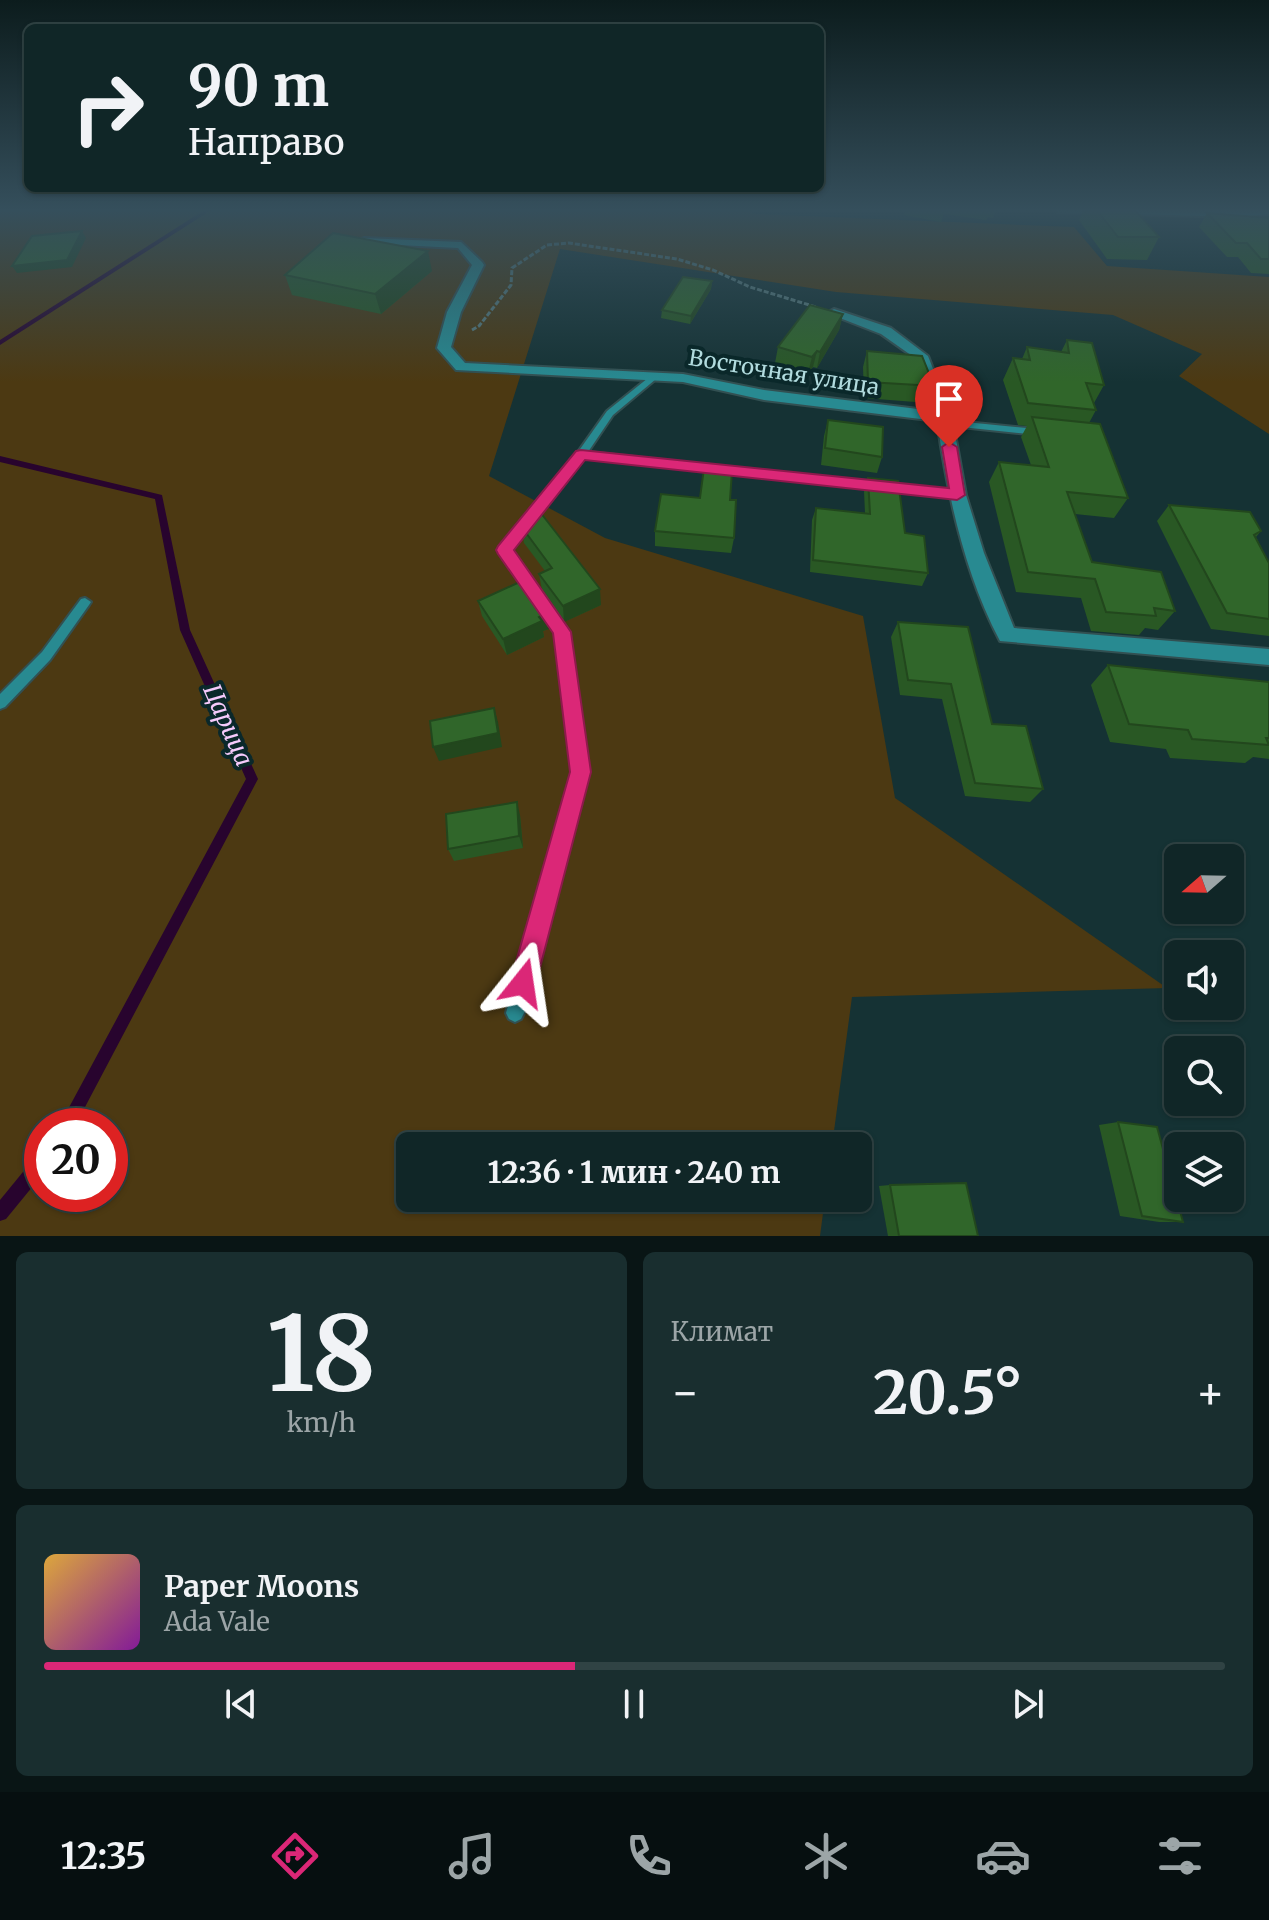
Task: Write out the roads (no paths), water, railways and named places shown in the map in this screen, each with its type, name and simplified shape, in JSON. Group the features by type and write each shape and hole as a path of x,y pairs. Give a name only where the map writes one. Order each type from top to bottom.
{"street":[{"name":"Восточная улица","path":"477,267 454,312 444,348 461,367 683,378 764,395 945,420"},
{"path":"834,313 886,331 921,356 945,420 957,495 975,553 1007,635 1269,657"}],"lane":[{"path":"515,1013 581,772 562,632 504,550 610,413 653,377"},
{"path":"945,420 1052,434"},
{"path":"581,454 957,495"},
{"path":"0,703 46,656 85,602"}],"waterway":[{"name":"Царица","path":"0,343 120,267"},
{"name":"Царица","path":"0,459 159,497 185,630 252,779 77,1108"},
{"name":"Царица","path":"0,1213 24,1184"}]}
